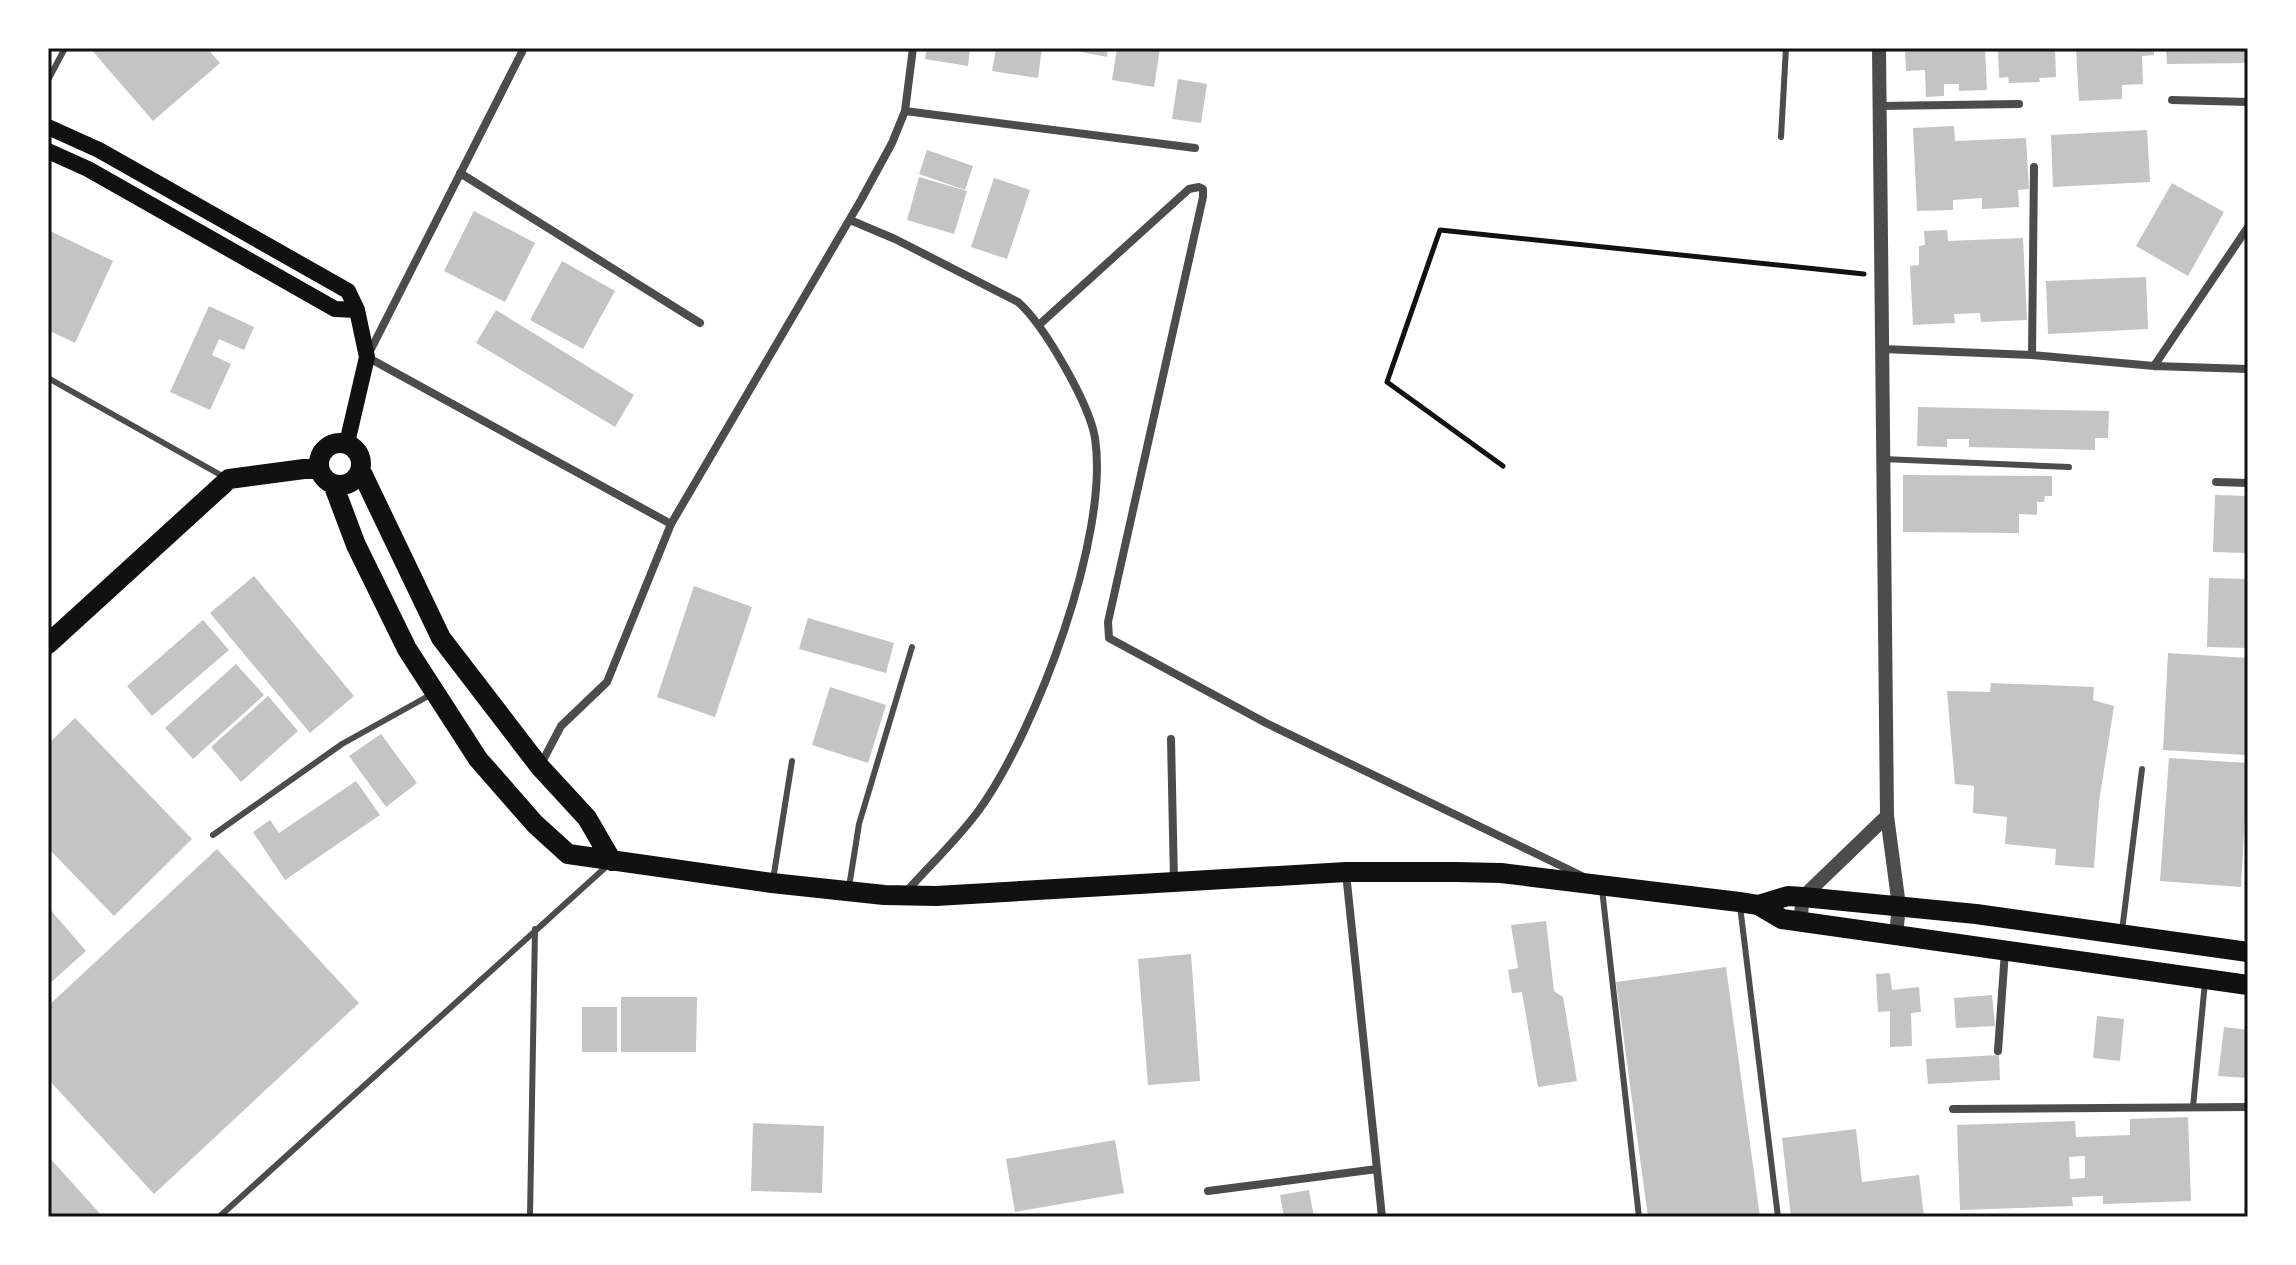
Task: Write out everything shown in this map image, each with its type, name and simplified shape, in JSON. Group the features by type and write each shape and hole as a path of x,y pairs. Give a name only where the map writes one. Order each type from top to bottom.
{"main road":[{"path":"48,127 99,150 348,291 357,310 367,357 347,443"},
{"path":"48,151 88,169 335,309 357,310"},
{"path":"361,471 354,480 344,485 333,484 323,478 319,467 320,456 326,447 336,442 347,443 356,449 361,459 361,471 441,638 540,767 587,818 612,861"},
{"path":"48,644 229,479 319,467"},
{"path":"333,484 356,545 407,649 478,759 535,824 568,854 772,883 903,896 1346,872 1501,873 1748,904 1782,919 1800,922 2248,985"},
{"path":"1748,904 1788,896 1899,906 2248,952"}],"street":[{"path":"524,48 367,357 671,524"},
{"path":"540,767 561,726 607,682 671,524 892,143 905,111 913,48"},
{"path":"1879,48 1887,816 1899,906 1896,935"},
{"path":"2172,100 2248,102"},
{"path":"1879,106 2019,104"},
{"path":"905,111 1195,148"},
{"path":"2032,355 2034,167"},
{"path":"460,173 700,323"},
{"path":"1040,324 1189,189 1203,189 1108,622 1109,638 1266,723 1601,885"},
{"path":"850,220 895,239 1018,302 1040,324 1081,402 1094,437 1096,469 1089,536 1067,621 1029,720 978,811 903,896"},
{"path":"2154,366 2248,227"},
{"path":"1882,349 2248,369"},
{"path":"2216,482 2248,483"},
{"path":"1171,739 1174,882"},
{"path":"1800,922 1803,897 1887,816"},
{"path":"1346,872 1382,1217"},
{"path":"1998,1051 2005,950"},
{"path":"1953,1109 2248,1107"},
{"path":"1208,1191 1377,1169"}],"lane":[{"path":"48,80 65,48"},
{"path":"1781,137 1786,48"},
{"path":"48,378 229,479"},
{"path":"1883,459 2069,467"},
{"path":"849,891 859,824 912,647"},
{"path":"213,835 342,744 435,693"},
{"path":"772,883 792,761"},
{"path":"2121,934 2142,769"},
{"path":"219,1217 612,861"},
{"path":"1601,885 1639,1217"},
{"path":"1748,904 1778,1217"},
{"path":"530,1217 535,928"},
{"path":"2193,1107 2205,979"}],"path":[{"path":"1503,466 1387,382 1440,230 1881,275"}],"building":[{"path":"90,48 207,48 220,63 153,121"},
{"path":"927,48 970,48 968,66 925,59"},
{"path":"996,48 1042,48 1038,78 992,71"},
{"path":"1062,48 1108,48 1107,57"},
{"path":"1117,48 1160,48 1154,87 1112,80"},
{"path":"1915,48 1985,48 1987,90 1959,91 1959,84 1944,84 1944,96 1926,97 1925,70 1906,71 1905,52 1916,51"},
{"path":"1998,48 2055,48 2056,77 2039,78 2040,82 2009,83 2008,77 1999,78"},
{"path":"2076,48 2154,48 2154,55 2142,56 2143,84 2122,85 2122,99 2079,101"},
{"path":"2166,48 2248,48 2248,63 2167,64"},
{"path":"1178,79 1207,84 1201,123 1172,119"},
{"path":"1954,126 1955,141 2026,138 2029,189 2018,190 2019,207 1982,209 1982,198 1953,200 1953,210 1917,211 1913,128"},
{"path":"2147,130 2150,182 2053,187 2051,135"},
{"path":"927,150 973,166 965,190 919,174"},
{"path":"919,177 967,191 954,234 907,220"},
{"path":"994,178 1030,190 1007,259 971,247"},
{"path":"2172,183 2224,212 2188,276 2136,246"},
{"path":"474,211 535,243 505,302 444,271"},
{"path":"48,230 113,261 75,343 48,330"},
{"path":"1947,230 1948,241 2023,238 2027,320 1981,322 1980,313 1954,314 1955,323 1913,325 1910,266 1919,265 1919,246 1925,245 1924,231"},
{"path":"562,261 615,291 583,349 530,320"},
{"path":"2146,277 2148,329 2048,334 2046,281"},
{"path":"209,306 254,327 244,350 219,339 212,355 231,364 210,410 170,392"},
{"path":"496,310 634,395 615,427 476,343"},
{"path":"1918,407 2109,411 2108,438 2095,438 2095,450 1969,447 1969,439 1947,439 1947,447 1917,446"},
{"path":"1903,475 2052,476 2052,496 2045,496 2044,502 2037,502 2037,515 2019,514 2019,533 1903,532"},
{"path":"2215,495 2248,496 2248,553 2213,552"},
{"path":"254,576 354,696 310,733 210,613"},
{"path":"2209,578 2248,579 2248,648 2207,647"},
{"path":"694,586 752,607 715,717 657,697"},
{"path":"808,618 894,643 886,673 799,649"},
{"path":"203,620 229,650 152,716 127,686"},
{"path":"2168,653 2248,658 2245,755 2163,750"},
{"path":"236,664 264,695 193,759 165,728"},
{"path":"1991,683 2094,687 2093,700 2114,706 2099,802 2094,868 2055,865 2056,849 2005,844 2007,817 1973,813 1974,786 1955,784 1947,691 1990,692"},
{"path":"830,687 886,705 868,763 812,745"},
{"path":"268,696 298,731 241,782 211,747"},
{"path":"75,718 192,839 114,916 48,848 48,744"},
{"path":"381,734 417,783 386,807 349,756"},
{"path":"2169,758 2248,763 2241,887 2160,881"},
{"path":"356,781 380,815 285,880 253,832 270,820 279,833"},
{"path":"217,849 359,1003 154,1194 48,1079 48,1006"},
{"path":"48,907 86,951 48,985"},
{"path":"1546,921 1554,991 1563,997 1577,1081 1538,1087 1522,992 1512,993 1508,970 1518,968 1511,925"},
{"path":"1191,954 1200,1081 1148,1085 1138,959"},
{"path":"1726,967 1760,1217 1648,1217 1616,982"},
{"path":"1890,973 1892,990 1919,987 1921,1012 1911,1013 1912,1046 1890,1047 1890,1011 1878,1012 1876,974"},
{"path":"1992,995 1995,1026 1956,1028 1954,998"},
{"path":"621,997 697,997 696,1052 621,1052"},
{"path":"582,1007 617,1007 617,1052 582,1052"},
{"path":"2097,1016 2124,1019 2120,1061 2093,1058"},
{"path":"2224,1027 2248,1030 2248,1078 2218,1076"},
{"path":"1999,1055 2000,1080 1928,1084 1926,1059"},
{"path":"2188,1117 2191,1201 2103,1204 2103,1196 2072,1197 2073,1206 1960,1210 1957,1125 2075,1121 2076,1137 2130,1135 2130,1119","holes":["2085,1156 2085,1178 2070,1179 2069,1157"]},
{"path":"753,1123 824,1126 822,1193 751,1191"},
{"path":"1856,1129 1862,1182 1919,1175 1924,1217 1791,1217 1782,1138"},
{"path":"1115,1140 1124,1193 1015,1212 1006,1159"},
{"path":"48,1156 103,1217 48,1217"},
{"path":"1309,1190 1314,1217 1284,1217 1280,1195"}]}
